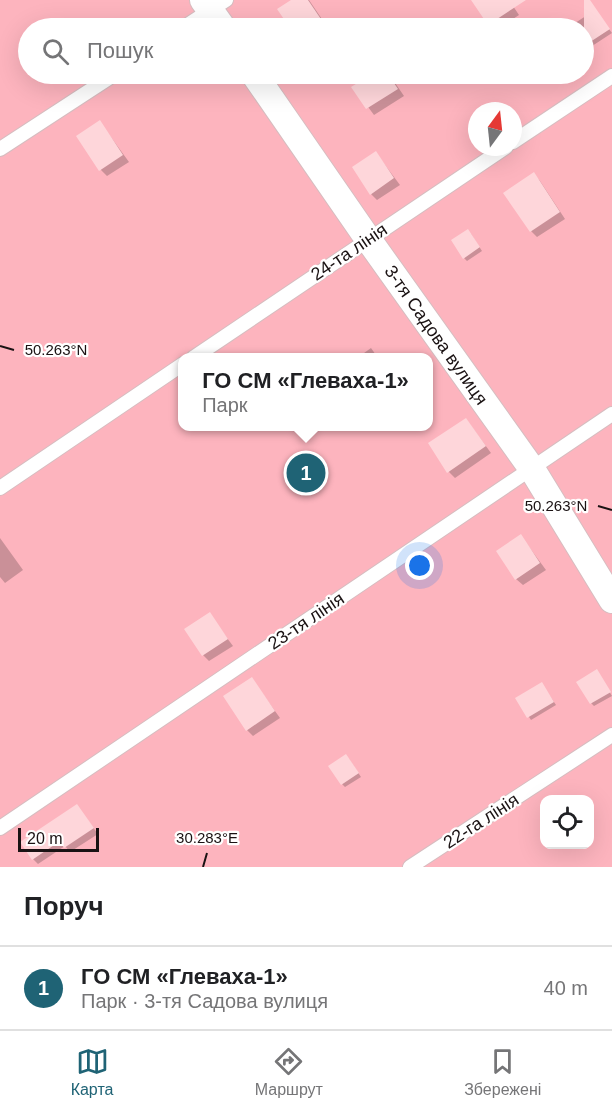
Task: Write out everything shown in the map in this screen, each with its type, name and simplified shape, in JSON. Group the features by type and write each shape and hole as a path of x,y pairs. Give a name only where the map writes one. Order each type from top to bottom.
{"street":[{"name":"3-тя Садова вулиця","path":"261,84 532,469 612,600"}],"lane":[{"path":"201,18 216,10"},
{"path":"522,136 612,76"},
{"path":"0,149 100,84"},
{"name":"24-та лінія","path":"199,353 492,156"},
{"path":"0,488 178,367"},
{"name":"23-тя лінія","path":"0,828 612,414"},
{"name":"22-га лінія","path":"410,867 612,735"}],"shaded area":[{"path":"0,0 612,0 612,867 0,867"}],"building":[{"path":"291,0 308,0 320,18 283,18 277,9"},
{"path":"471,0 526,0 499,18 483,18"},
{"path":"584,0 590,0 610,29 594,39 594,18 584,18"},
{"path":"356,84 395,84 398,89 366,109 351,87"},
{"path":"100,120 123,155 99,171 76,136"},
{"path":"376,151 394,178 370,195 352,167"},
{"path":"534,172 560,212 530,232 503,193"},
{"path":"468,229 480,247 463,259 451,240"},
{"path":"466,418 486,446 447,473 428,443"},
{"path":"521,534 540,563 515,580 496,551"},
{"path":"210,612 228,639 202,656 184,629"},
{"path":"597,669 611,692 590,704 576,682"},
{"path":"252,677 275,711 246,731 223,696"},
{"path":"542,682 554,702 527,718 515,698"},
{"path":"346,754 359,773 341,785 328,766"},
{"path":"77,804 94,828 64,848 60,841 32,860 20,842"}],"place":[{"name":"ГО СМ «Глеваха-1»","path":"306,473"}]}
